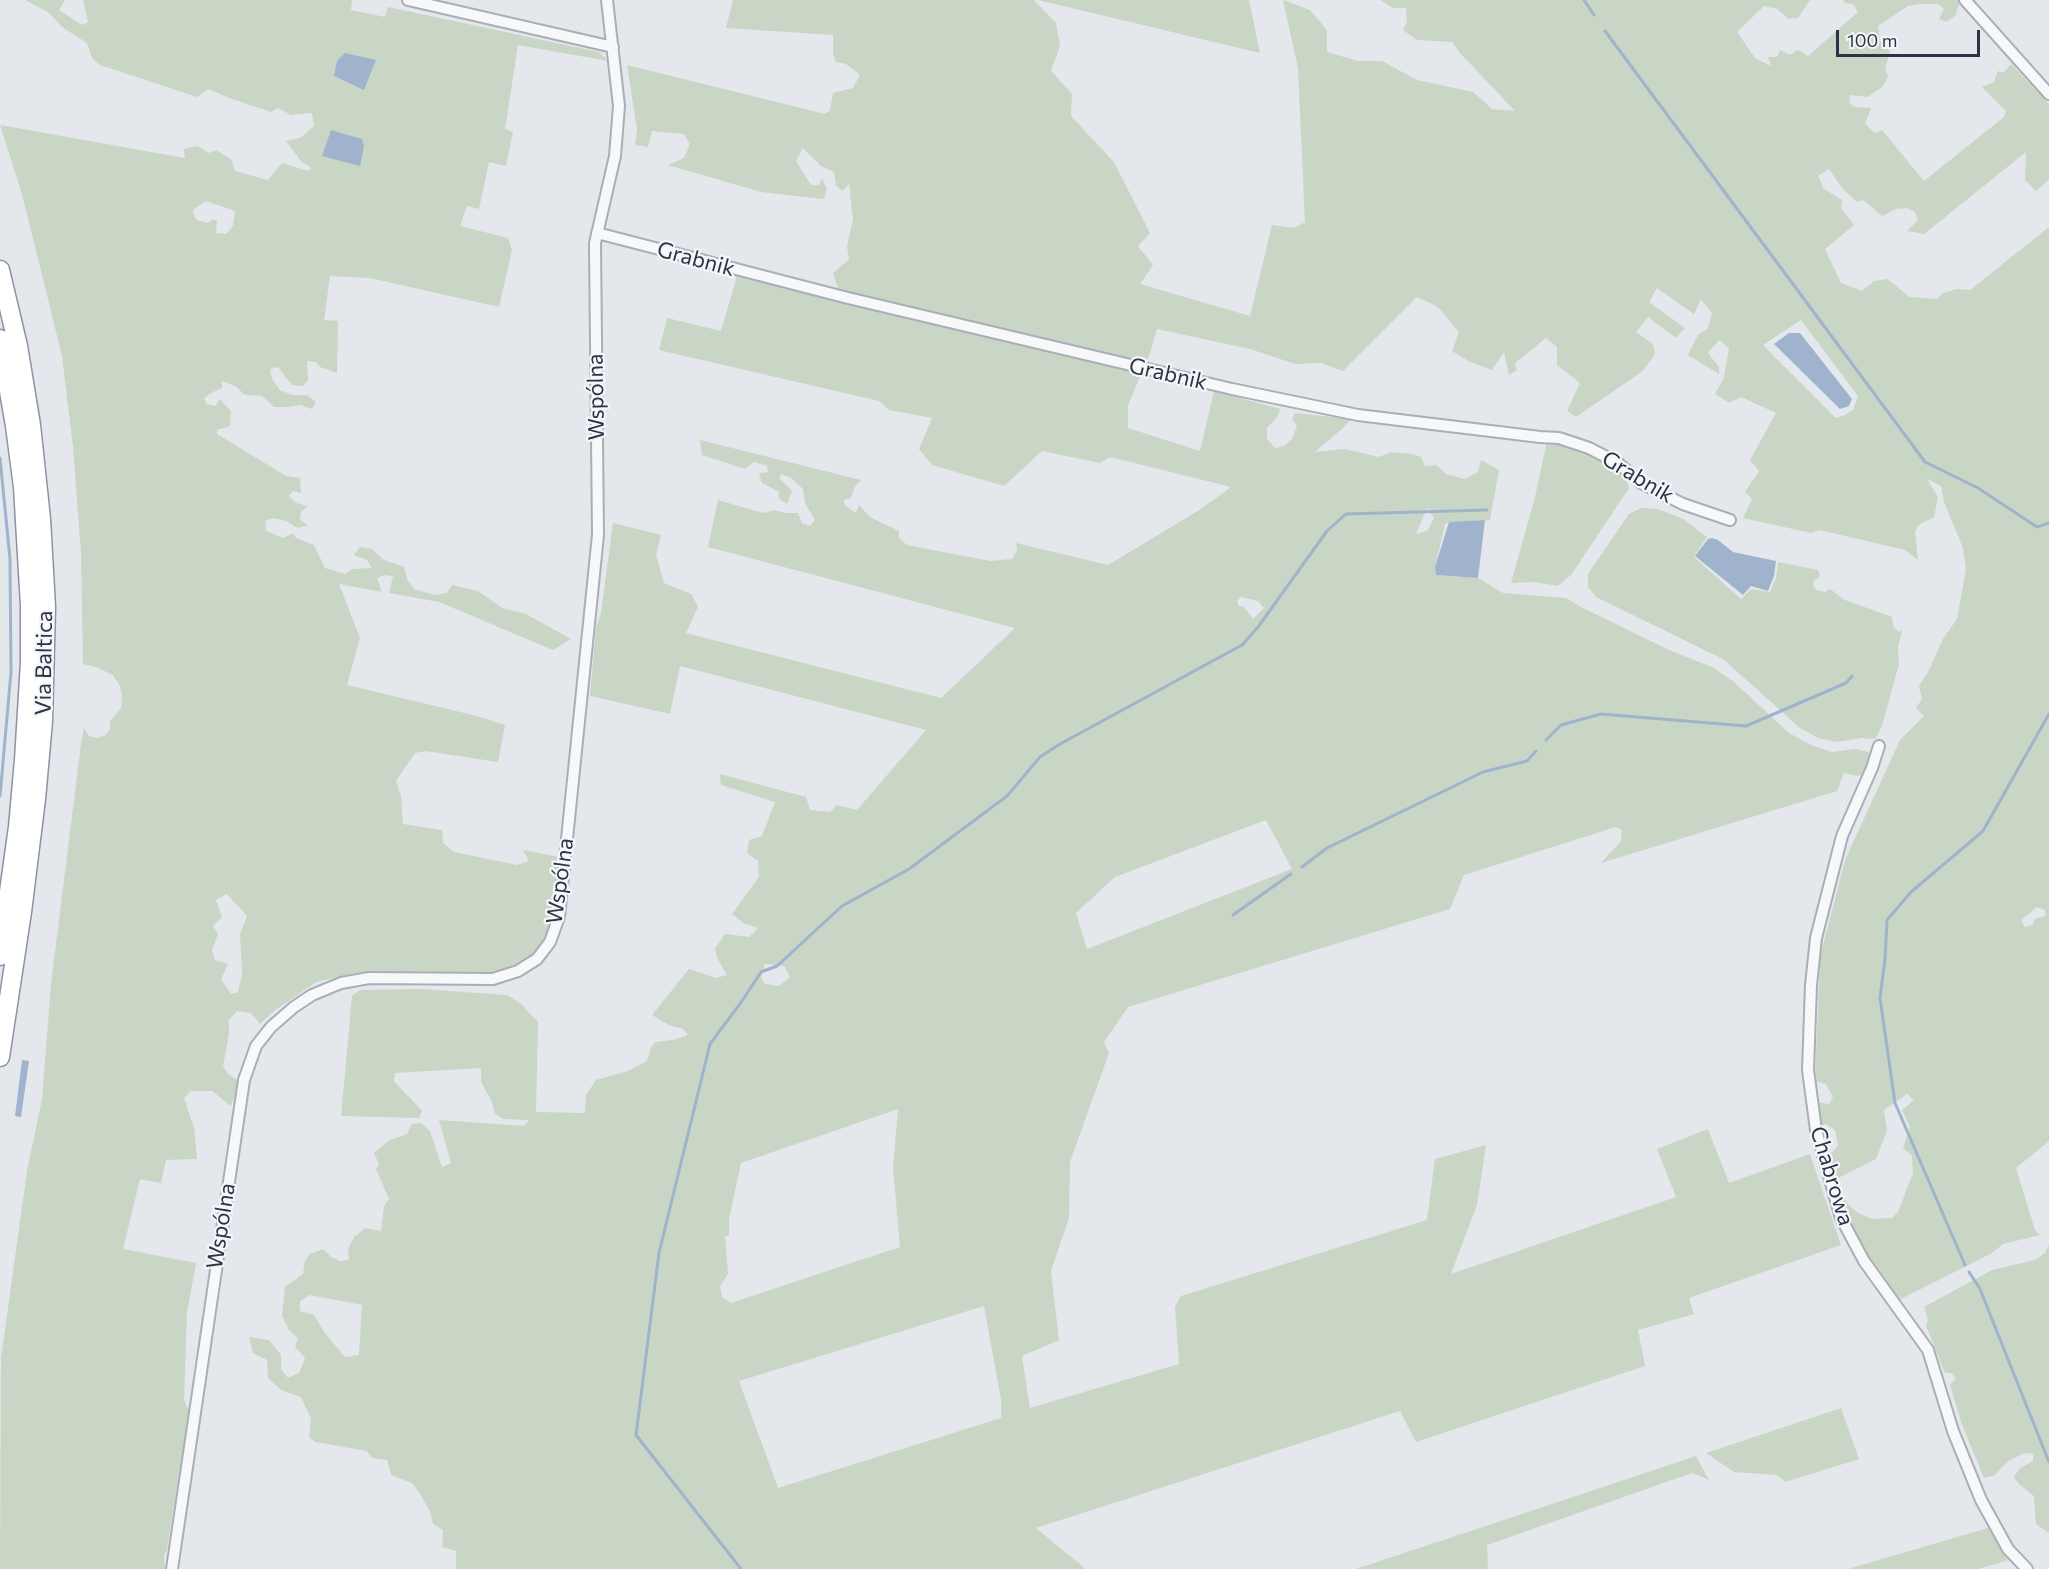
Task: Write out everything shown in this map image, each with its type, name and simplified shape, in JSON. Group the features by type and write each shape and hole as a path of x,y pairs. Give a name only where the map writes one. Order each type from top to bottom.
{"highway":[{"name":"Via Baltica","path":"0,270 18,346 34,452 41,519 45,630 43,721 36,799 0,1057"},
{"name":"Via Baltica","path":"0,339 21,476 30,606 30,662 23,770 0,956"}],"street":[{"path":"408,0 613,47"},
{"name":"Wspólna","path":"172,1569 244,1080 256,1046 271,1027 294,1007 312,995 341,982 369,978 493,979 518,971 537,959 550,942 559,917 598,535 595,243 615,156 620,106 607,0"},
{"path":"1965,0 2049,94"},
{"name":"Grabnik","path":"597,233 848,298 1232,389 1358,415 1540,438 1559,438 1589,448 1618,463 1641,483 1683,504 1730,520"},
{"name":"Chabrowa","path":"1879,746 1872,768 1842,836 1816,938 1811,985 1808,1070 1816,1130 1841,1218 1864,1261 1928,1350 1953,1431 1981,1500 2008,1549 2027,1569"}],"green space":[{"path":"25,0 65,0 59,10 82,25 88,22 83,0 352,0 351,10 385,17 388,7 599,52 608,61 518,45 505,129 513,132 506,166 489,162 479,209 467,206 460,226 508,238 512,250 499,307 370,278 330,276 324,320 338,321 337,373 320,367 316,362 307,361 308,380 303,386 292,385 278,367 270,369 272,379 280,390 292,395 307,395 316,402 312,409 301,405 274,407 262,396 245,395 235,386 222,381 222,388 204,399 207,404 215,406 220,399 231,411 230,426 217,430 217,434 286,476 300,478 301,493 293,491 289,496 296,503 308,506 301,512 300,520 308,525 298,528 286,521 274,518 265,521 266,531 283,538 293,533 296,538 314,545 325,568 345,574 352,569 372,568 367,560 354,555 360,547 372,549 384,560 404,567 407,579 414,589 434,595 447,593 452,585 478,591 502,608 526,614 571,639 553,650 439,602 389,593 393,576 384,575 377,578 382,592 339,584 360,638 347,685 477,716 505,725 498,762 426,751 415,753 396,781 401,796 403,824 442,830 443,843 454,852 517,865 529,861 523,850 559,857 552,921 544,941 531,958 519,967 494,973 375,971 350,974 316,982 274,1011 260,1024 251,1013 237,1011 229,1020 223,1066 228,1074 239,1081 231,1106 212,1091 191,1091 184,1098 194,1128 197,1159 166,1160 161,1183 140,1179 123,1249 196,1263 187,1312 184,1400 189,1411 164,1556 165,1569 0,1569 1,1358 27,1171 42,1099 51,984 81,744 84,728 89,736 97,738 106,735 110,729 110,721 121,708 122,695 120,686 113,675 83,664 81,553 73,447 62,356 22,194 0,125 185,158 184,149 198,146 209,153 216,150 231,159 235,171 268,180 282,163 308,171 311,168 301,161 286,141 300,138 314,126 312,113 291,115 278,108 271,112 209,89 197,97 100,65 92,58 87,43 62,27 48,12","holes":["206,201 235,211 233,226 226,234 216,233 217,221 213,219 208,223 197,220 193,214 194,209","227,894 247,916 240,934 242,974 238,992 231,994 221,979 228,964 215,960 212,950 218,934 213,926 222,917 216,900"]},
{"path":"733,0 1034,0 1056,23 1060,46 1051,71 1072,94 1071,116 1114,162 1150,233 1138,246 1153,265 1140,284 1250,316 1272,225 1294,228 1305,222 1298,68 1283,0 1310,10 1327,30 1327,52 1358,61 1382,61 1417,80 1473,92 1492,109 1515,111 1452,42 1417,40 1403,30 1407,21 1406,8 1393,8 1380,0 1810,0 1798,18 1789,19 1777,9 1764,6 1737,32 1755,58 1771,66 1768,57 1777,57 1780,50 1790,55 1798,50 1808,56 1858,12 1853,4 1844,3 1843,0 1958,0 1960,2 1955,16 1946,22 1939,19 1944,9 1938,4 1920,4 1908,6 1878,26 1880,41 1890,52 1885,69 1888,77 1883,86 1868,97 1850,95 1849,103 1855,107 1871,108 1865,124 1875,133 1882,130 1924,181 2004,117 2006,111 1982,87 1994,82 1998,71 2003,73 2011,64 2049,104 2049,180 2036,191 2025,180 2026,152 1924,234 1907,231 1918,220 1915,212 1907,208 1896,209 1882,216 1863,200 1857,202 1842,188 1829,169 1818,176 1824,189 1842,200 1841,208 1854,225 1825,249 1841,283 1862,291 1874,281 1887,279 1910,297 1936,299 1956,289 1970,290 2049,227 2049,1141 2016,1168 2035,1230 2040,1235 2003,1244 1992,1253 1899,1300 1853,1233 1834,1189 1839,1188 1847,1203 1858,1213 1872,1219 1892,1218 1898,1212 1913,1173 1912,1156 1903,1148 1910,1127 1902,1110 1914,1100 1907,1094 1884,1110 1887,1131 1876,1159 1840,1177 1835,1183 1823,1153 1831,1153 1838,1146 1835,1130 1826,1124 1819,1127 1815,1102 1829,1104 1833,1097 1826,1084 1815,1081 1820,957 1845,860 1900,740 1924,716 1916,708 1922,699 1919,686 1943,639 1957,619 1966,570 1963,548 1944,502 1941,486 1927,479 1938,497 1934,517 1918,525 1915,532 1918,560 1905,550 1820,530 1811,533 1743,518 1752,499 1745,492 1759,471 1750,460 1776,413 1741,397 1729,403 1715,394 1724,378 1729,348 1719,340 1708,353 1719,367 1719,374 1688,355 1698,335 1708,328 1712,313 1701,299 1694,314 1657,288 1649,302 1685,328 1676,338 1648,317 1636,332 1653,344 1655,354 1643,371 1576,417 1567,411 1580,383 1557,365 1557,347 1546,338 1515,363 1517,370 1509,375 1504,352 1492,370 1470,362 1452,351 1459,332 1438,307 1417,297 1343,371 1321,363 1295,364 1250,349 1157,329 1150,353 1128,405 1128,428 1200,451 1214,391 1280,409 1278,416 1267,428 1267,439 1275,448 1284,446 1292,439 1297,426 1292,419 1295,413 1351,419 1315,452 1345,449 1379,457 1391,452 1411,454 1421,457 1425,466 1436,465 1446,474 1465,479 1478,472 1481,460 1499,470 1490,520 1445,524 1435,567 1436,575 1478,578 1503,593 1566,598 1669,650 1714,668 1734,682 1789,733 1811,745 1832,752 1856,749 1868,752 1870,758 1863,775 1844,773 1837,791 1601,863 1621,841 1622,830 1616,827 1464,875 1450,909 1128,1007 1104,1042 1109,1053 1070,1162 1069,1218 1051,1271 1059,1340 1022,1356 1030,1408 1179,1364 1175,1307 1181,1296 1427,1220 1435,1159 1486,1145 1477,1205 1451,1274 1676,1197 1657,1149 1708,1129 1729,1183 1810,1154 1841,1245 1689,1298 1694,1314 1638,1330 1645,1366 1416,1442 1400,1411 1036,1528 1086,1569 456,1569 456,1551 442,1547 443,1530 433,1524 430,1511 419,1492 412,1483 391,1475 387,1460 372,1458 367,1451 315,1442 309,1437 311,1419 301,1397 281,1390 268,1378 267,1360 253,1353 249,1337 269,1340 281,1355 281,1369 288,1378 299,1373 305,1358 295,1347 298,1338 289,1330 282,1316 285,1287 303,1274 305,1261 310,1254 323,1249 331,1257 340,1261 349,1260 348,1249 354,1237 365,1228 381,1231 384,1206 389,1199 376,1169 379,1164 374,1153 390,1140 407,1134 412,1124 421,1123 430,1131 442,1167 451,1163 439,1120 524,1126 529,1120 503,1119 495,1114 492,1102 481,1082 481,1068 395,1073 394,1081 422,1111 419,1118 341,1116 352,996 360,990 421,989 507,995 521,1004 538,1022 536,1112 585,1113 586,1095 596,1080 628,1071 647,1061 651,1047 656,1042 688,1035 683,1029 669,1025 652,1015 689,969 716,978 727,975 718,960 715,949 725,934 749,937 758,928 743,923 732,914 759,877 758,861 747,853 749,840 762,836 775,802 721,785 720,774 806,797 810,810 830,812 837,805 857,810 926,730 680,666 670,714 590,696 596,627 601,613 613,523 661,535 656,555 664,583 691,594 698,607 686,633 941,698 1015,628 708,547 718,500 763,513 774,510 798,513 802,523 810,526 815,520 805,503 803,489 790,477 780,474 780,479 792,491 787,504 779,499 779,492 762,483 759,473 768,472 767,466 754,462 745,469 702,455 700,440 861,480 855,486 851,498 844,500 845,506 856,513 859,505 870,517 899,531 899,538 907,545 990,561 1012,559 1017,551 1016,543 1108,565 1201,509 1231,487 1110,457 1100,463 1042,451 1004,486 932,465 919,449 932,418 889,410 879,401 659,350 667,318 721,331 737,276 843,303 833,273 849,259 847,246 853,219 849,184 842,191 836,185 834,172 821,166 803,148 796,161 811,185 819,185 822,178 827,189 824,199 761,192 668,165 684,158 690,144 684,134 652,131 648,147 635,145 637,129 627,65 825,114 830,110 833,93 853,88 860,75 846,64 836,62 833,55 833,35 726,28","holes":["1801,320 1858,396 1853,410 1836,418 1763,345","1427,508 1434,518 1427,531 1416,534","1241,597 1258,601 1264,608 1253,619 1244,607 1239,606 1237,601","1266,820 1292,869 1087,949 1076,913 1115,877","2037,907 2045,910 2045,916 2035,919 2032,925 2025,927 2021,920","765,964 784,966 790,977 779,986 765,984 761,978","898,1109 893,1167 900,1247 731,1303 722,1297 720,1286 728,1274 725,1236 729,1236 729,1219 741,1163","310,1295 362,1305 359,1355 345,1357 325,1333 314,1315 300,1311 300,1301","984,1306 1001,1400 1001,1418 778,1488 739,1381"]},
{"path":"1038,0 1249,0 1260,53"},
{"path":"1547,441 1582,451 1619,470 1627,480 1629,488 1571,575 1558,586 1534,582 1511,583 1535,497"},
{"path":"1641,508 1658,509 1683,519 1707,537 1694,557 1741,599 1751,589 1770,592 1776,578 1778,562 1818,570 1820,576 1813,585 1816,590 1825,592 1830,589 1845,600 1892,617 1893,626 1898,632 1902,630 1898,648 1899,664 1882,726 1875,739 1862,738 1837,742 1818,738 1800,728 1723,659 1596,597 1588,587 1588,574 1629,514"},
{"path":"2049,1245 2049,1533 2036,1524 2034,1496 2014,1477 2020,1468 2033,1461 2033,1454 2025,1453 2008,1461 1995,1475 1984,1478 1962,1425 1950,1385 1956,1378 1951,1373 1945,1373 1926,1326 1928,1320 1924,1307 1992,1270 2035,1260 2045,1253"},
{"path":"1841,1408 1859,1459 1785,1482 1777,1475 1734,1472 1706,1453"},
{"path":"1696,1456 1709,1480 1692,1473 1487,1545 1488,1569 1356,1569"},
{"path":"1988,1528 2008,1560 1979,1569 1848,1569"}],"water":[{"path":"345,53 376,60 364,90 334,76 337,61"},
{"path":"331,130 362,139 364,146 360,166 322,156"},
{"path":"1789,333 1800,333 1852,399 1849,406 1840,409 1774,344"},
{"path":"1485,520 1478,578 1436,575 1435,567 1449,522"},
{"path":"1712,538 1733,552 1776,561 1774,576 1768,591 1751,586 1743,595 1695,556 1708,539"},
{"path":"22,1060 29,1061 21,1117 15,1116"}],"waterway":[{"path":"1584,0 1594,15"},
{"path":"1605,31 1925,462 1978,488 2037,527 2049,523"},
{"path":"0,458 10,559 11,672 0,796"},
{"path":"741,1569 636,1435 659,1253 710,1044 761,972 777,966 842,906 909,869 1007,796 1040,757 1242,645 1258,627 1327,531 1346,514 1487,510"},
{"path":"1546,740 1561,725 1601,714 1746,726 1846,683 1852,676"},
{"path":"1965,1265 1895,1103 1880,998 1887,920 1911,892 1983,831 2049,714"},
{"path":"1302,867 1327,848 1483,772 1527,761 1536,751"},
{"path":"1233,915 1291,874"},
{"path":"1969,1272 1980,1289 2049,1462"}]}
